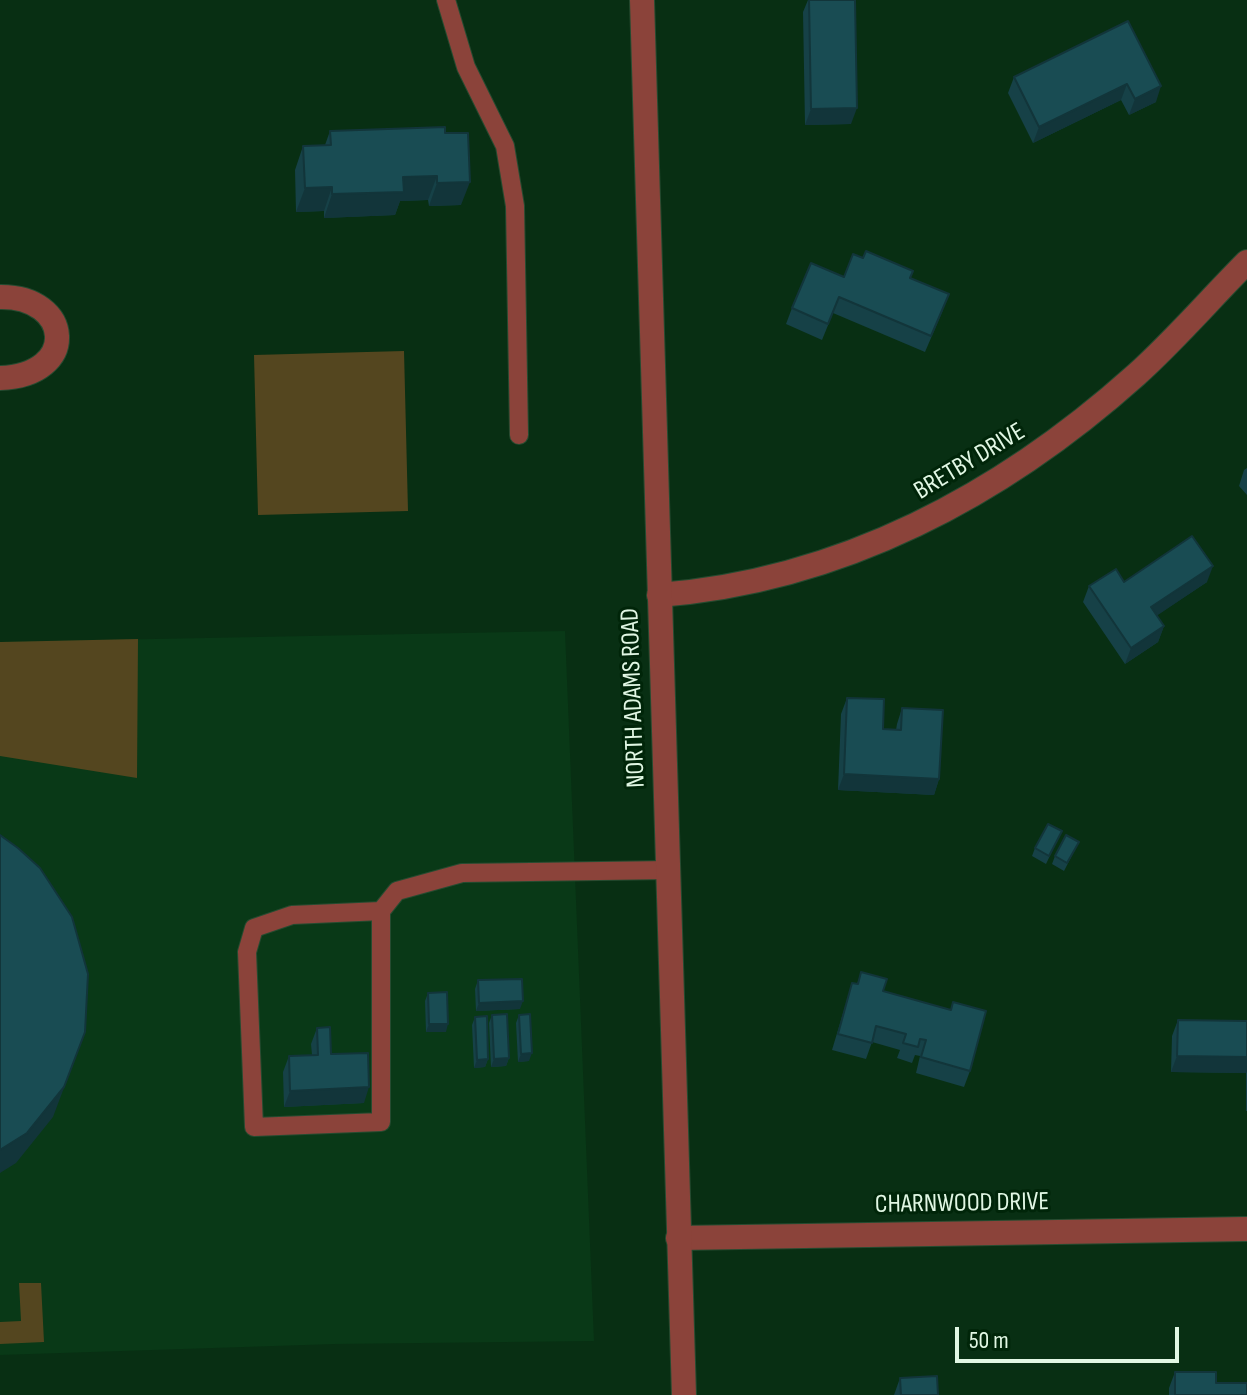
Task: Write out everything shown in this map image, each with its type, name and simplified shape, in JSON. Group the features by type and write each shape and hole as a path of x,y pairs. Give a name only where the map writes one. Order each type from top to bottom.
{"street":[{"name":"NORTH ADAMS ROAD","path":"642,0 684,1395"},
{"name":"BRETBY DRIVE","path":"659,595 711,591 806,568 907,531 969,499 1043,451 1095,410 1139,372 1247,262"},
{"path":"0,297 28,300 44,309 56,334 55,351 45,366 31,374 0,378"},
{"name":"CHARNWOOD DRIVE","path":"678,1238 1247,1229"}],"lane":[{"path":"446,0 466,67 505,146 511,176 515,206 519,435"},
{"path":"381,911 292,915 254,928 247,952 254,1127 381,1122 381,911 397,891 462,873 669,870"}],"shaded area":[{"path":"404,351 408,511 258,515 254,355"},
{"path":"565,631 594,1341 335,1344 0,1355 0,642"},
{"path":"138,639 137,778 0,756 0,642"},
{"path":"19,1283 41,1283 44,1342 0,1344 0,1322 21,1321"}],"building":[{"path":"809,0 855,0 857,108 811,109"},
{"path":"1128,21 1161,86 1135,99 1127,84 1039,127 1014,77"},
{"path":"445,127 445,133 468,133 470,182 437,183 437,176 403,177 404,192 332,194 332,187 305,188 303,146 331,145 330,131"},
{"path":"866,251 913,271 910,278 949,294 931,336 839,297 828,324 792,308 811,263 844,277 853,254 863,258"},
{"path":"1192,536 1213,566 1151,607 1164,626 1131,648 1089,586 1116,569 1124,582"},
{"path":"847,698 884,699 883,729 901,730 902,708 943,710 939,779 844,774"},
{"path":"1048,824 1062,831 1049,856 1035,848"},
{"path":"0,835 40,868 72,917 88,974 85,1032 64,1087 27,1133 0,1150"},
{"path":"1066,835 1079,842 1067,863 1055,856"},
{"path":"861,972 887,979 883,991 951,1010 953,1002 986,1011 970,1071 921,1057 926,1040 920,1039 918,1047 903,1043 906,1034 876,1026 872,1043 838,1034 852,983 858,984"},
{"path":"522,979 523,1001 479,1003 478,980"},
{"path":"447,992 448,1024 429,1024 428,993"},
{"path":"507,1014 509,1058 494,1059 492,1015"},
{"path":"530,1014 532,1053 521,1054 519,1015"},
{"path":"487,1016 488,1059 477,1060 475,1017"},
{"path":"1178,1020 1247,1021 1247,1057 1177,1056"},
{"path":"330,1027 331,1054 368,1053 369,1087 290,1091 289,1056 318,1055 317,1028"},
{"path":"1175,1372 1216,1372 1216,1383 1247,1383 1247,1395 1175,1395"},
{"path":"937,1376 938,1395 901,1395 900,1378"}]}
